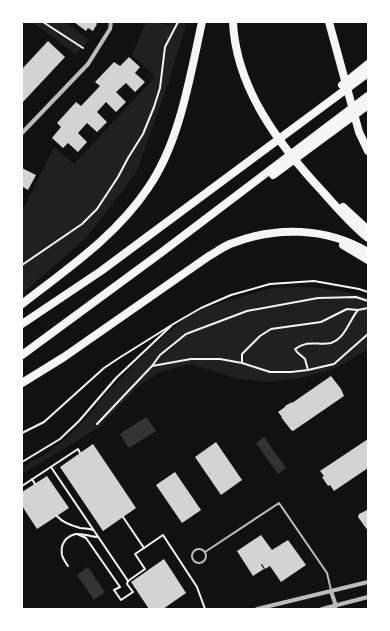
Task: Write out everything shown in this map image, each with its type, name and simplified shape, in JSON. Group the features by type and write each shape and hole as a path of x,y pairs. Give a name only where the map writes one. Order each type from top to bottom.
{"highway":[{"path":"22,304 95,246 116,227 135,207 149,188 160,169 182,110 202,22"},
{"path":"233,22 237,52 243,72 273,133 305,173 351,223 368,238"},
{"path":"329,22 359,132 368,152"},
{"path":"320,107 332,93 368,64"},
{"path":"22,324 101,271 320,107 368,73"},
{"path":"22,355 246,189 368,96"},
{"path":"246,189 270,177 368,105"},
{"path":"305,173 368,230"},
{"path":"22,383 64,357 208,256 229,245 268,233 306,232 330,236 349,242 368,252"},
{"path":"330,236 331,240 368,260"}],"street":[{"path":"22,133 88,64 110,28 111,22"},
{"path":"257,609 368,582"},
{"path":"332,591 336,606"},
{"path":"322,609 368,597"}],"lane":[{"path":"205,552 279,504 327,573 332,591"},
{"path":"200,549 205,552 206,558 203,562 198,563 193,560 192,555 195,550 200,549"}],"path":[{"path":"43,22 83,48"},
{"path":"22,265 82,224 97,209 118,177 143,134 154,108 160,88 165,46 178,22"},
{"path":"22,433 44,422 104,368 201,308 231,295 270,284 314,281 368,292"},
{"path":"97,424 152,366 160,355 186,334 247,312 318,298 356,297 368,301"},
{"path":"242,363 242,354 260,336 271,329 321,322 347,309 358,310 368,308"},
{"path":"308,370 305,359 295,349 302,344 332,343 348,328 351,318 358,310"},
{"path":"22,462 60,439 79,421 116,378 175,323"},
{"path":"152,366 191,359 220,359 242,363 270,372 308,370 334,364 368,334"},
{"path":"22,486 78,450 80,453"},
{"path":"51,467 128,581 127,584 133,592 121,600 114,590 120,587 86,538 77,534"},
{"path":"32,479 35,484"},
{"path":"57,516 63,523 81,528 90,528 95,531"},
{"path":"123,517 144,548"},
{"path":"68,566 62,556 61,549 63,542 68,537 77,534 98,537"},
{"path":"128,581 145,569 135,554 163,535 197,587 205,609"}],"shaded area":[{"path":"32,22 65,22 89,40 76,54"},
{"path":"146,22 169,25 170,22 187,22 168,84 136,173 87,237 22,294 22,210 54,147 74,164 155,77 132,55"},
{"path":"297,287 332,290 368,297 368,349 330,370 301,378 269,382 239,379 190,364 160,372 140,385 98,428 22,474 22,467 45,454 63,441 84,421 105,395 151,347 183,320 201,310 228,300 273,288"},
{"path":"146,417 156,431 129,448 120,434"},
{"path":"264,437 286,468 278,474 256,443"},
{"path":"88,567 105,592 94,600 77,575"}],"building":[{"path":"74,22 96,22 97,24 93,31 88,28 86,31"},
{"path":"48,41 65,57 22,103 22,69"},
{"path":"129,57 140,67 135,73 145,82 135,92 126,83 116,92 126,102 116,112 106,102 97,112 107,122 97,132 87,123 78,133 87,142 78,152 68,143 63,148 52,138 61,127 57,123 76,102 81,106 100,86 95,82 114,62 120,66"},
{"path":"22,168 36,175 28,190 23,187 22,190"},
{"path":"331,376 341,389 344,396 293,431 291,430 278,412"},
{"path":"368,439 368,468 334,491 330,485 328,486 320,471"},
{"path":"216,442 242,480 221,495 195,457"},
{"path":"93,444 136,508 103,531 60,467"},
{"path":"175,472 201,510 182,523 156,485"},
{"path":"47,476 69,508 37,529 22,506 22,492"},
{"path":"367,510 368,531 358,517 359,514"},
{"path":"261,535 272,550 288,540 306,565 281,582 270,566 265,569 262,564 261,565 264,569 253,576 237,551"},
{"path":"164,559 186,593 163,609 149,609 131,582"}]}
